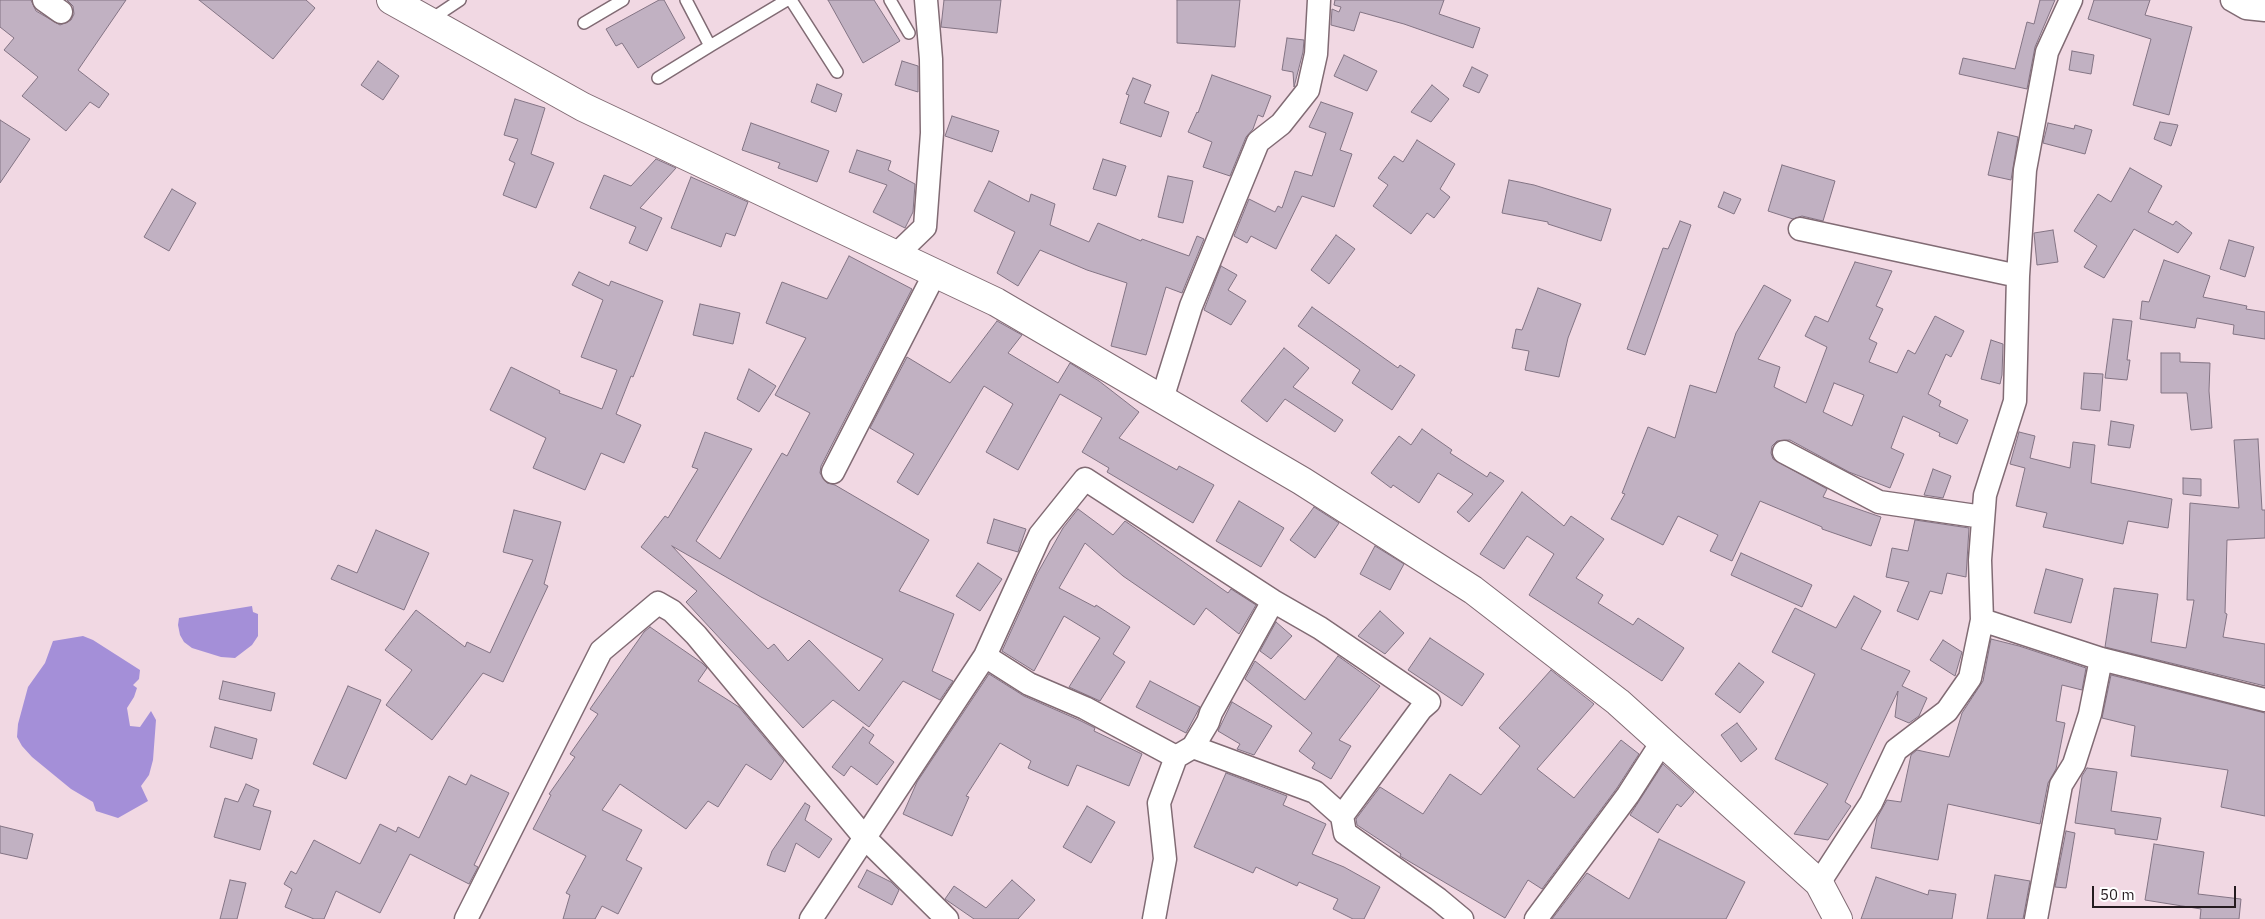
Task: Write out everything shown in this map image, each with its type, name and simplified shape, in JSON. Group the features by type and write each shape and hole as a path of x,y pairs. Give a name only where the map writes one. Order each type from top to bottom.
{"street":[{"path":"391,0 583,107 996,302 1302,481 1473,590 1618,702 1819,883 1838,919"},
{"path":"896,255 926,227 932,132 931,59 926,0"},
{"path":"1162,399 1191,306 1258,142 1280,124 1308,90 1316,54 1319,0"},
{"path":"1819,883 1871,803 1896,750 1947,711 1970,678 1982,620 1980,560 1985,495 2015,402 2018,276 2025,170 2047,52 2071,0"},
{"path":"2232,0 2246,8 2265,10"},
{"path":"1800,229 2018,276"},
{"path":"833,472 935,273"},
{"path":"1784,452 1879,502 1983,517"},
{"path":"811,919 984,656 1040,535 1085,479 1273,601 1320,628 1429,702 1421,709 1342,816"},
{"path":"1154,919 1164,859 1159,803 1184,752 1208,722 1211,713 1273,601"},
{"path":"466,919 601,651 658,603 672,611 696,636 865,838 947,919"},
{"path":"1982,620 2101,659 2265,700"},
{"path":"984,656 1029,684 1184,752 1315,792 1342,816 1345,833 1442,902 1462,919"},
{"path":"2036,919 2061,785 2074,764 2090,714 2101,659"},
{"path":"1536,919 1628,794 1662,742"}],"lane":[{"path":"429,21 460,0"},
{"path":"584,22 623,0"},
{"path":"686,0 710,46"},
{"path":"658,78 787,0"},
{"path":"791,0 837,72"},
{"path":"890,0 909,33"}],"shaded area":[{"path":"252,606 253,612 258,614 258,636 252,645 235,658 221,657 192,648 184,642 180,635 179,618"},
{"path":"83,636 93,640 140,670 139,679 133,685 137,688 134,697 127,708 130,726 140,727 151,711 156,720 153,760 149,775 141,786 148,801 118,818 96,811 93,802 71,789 32,757 17,737 18,724 28,687 45,663 53,641"}],"building":[{"path":"0,0 31,0 36,11 60,25 71,20 74,14 73,6 67,0 126,0 78,70 109,94 99,108 90,102 66,131 22,96 38,77 4,50 14,38 0,27"},
{"path":"199,0 306,0 315,8 273,59"},
{"path":"659,0 664,0 685,38 638,68 622,43 616,46 606,29"},
{"path":"828,0 874,0 900,41 863,63"},
{"path":"944,0 1001,0 997,33 941,27"},
{"path":"1177,0 1240,0 1235,47 1177,43"},
{"path":"1335,0 1444,0 1439,14 1480,28 1473,48 1404,24 1360,12 1354,31 1331,25 1332,9 1339,12 1341,7 1334,5"},
{"path":"2040,0 2055,0 2035,47 2027,89 1959,74 1963,58 2015,69 2027,22 2034,24"},
{"path":"2094,0 2150,0 2145,15 2192,27 2169,115 2133,105 2151,39 2088,19"},
{"path":"1287,38 1304,40 1303,52 1294,87 1293,72 1282,70"},
{"path":"2072,51 2094,55 2091,74 2069,70"},
{"path":"1344,55 1377,71 1367,91 1334,76"},
{"path":"378,61 399,76 383,100 361,85"},
{"path":"902,61 918,66 918,92 895,85"},
{"path":"1472,67 1488,75 1479,93 1463,86"},
{"path":"1212,75 1271,96 1263,117 1258,115 1253,129 1246,137 1230,176 1203,167 1212,142 1188,132 1198,113"},
{"path":"1133,78 1151,85 1144,103 1169,112 1161,137 1120,123 1129,95 1126,94"},
{"path":"817,84 842,94 836,112 811,102"},
{"path":"1432,85 1449,99 1431,122 1411,112"},
{"path":"515,99 545,108 531,154 554,163 536,208 503,195 515,163 509,160 518,139 504,135"},
{"path":"1321,102 1353,113 1340,150 1352,154 1334,207 1302,196 1276,249 1251,236 1247,243 1234,236 1249,199 1275,212 1278,206 1282,208 1295,171 1312,176 1326,133 1309,127"},
{"path":"952,116 999,131 992,152 945,136"},
{"path":"0,120 30,139 0,183"},
{"path":"2160,122 2178,125 2171,146 2154,139"},
{"path":"751,123 829,151 817,182 778,168 780,163 742,150"},
{"path":"2048,123 2074,129 2075,125 2092,130 2085,154 2043,143"},
{"path":"1998,132 2018,137 2011,180 1988,175"},
{"path":"1417,140 1455,164 1440,189 1450,197 1434,218 1427,213 1411,234 1373,206 1388,185 1378,178 1394,156 1403,162"},
{"path":"857,150 891,161 888,170 915,184 913,212 905,228 873,212 887,185 849,172"},
{"path":"656,159 676,168 640,208 662,218 647,251 629,243 636,227 590,208 604,175 631,186"},
{"path":"1103,159 1126,166 1116,196 1093,189"},
{"path":"1782,165 1835,181 1823,221 1802,216 1793,219 1768,211"},
{"path":"2130,168 2162,186 2148,212 2173,225 2176,221 2192,233 2178,253 2134,229 2104,278 2084,267 2097,246 2074,231 2098,194 2111,202"},
{"path":"1168,176 1193,181 1183,223 1158,217"},
{"path":"691,177 748,202 735,236 726,233 721,247 671,228"},
{"path":"1509,180 1534,185 1611,209 1601,241 1548,224 1548,222 1502,213"},
{"path":"989,181 1029,202 1031,194 1055,204 1050,225 1089,242 1098,223 1141,241 1142,239 1189,256 1197,236 1204,239 1182,293 1166,287 1146,355 1111,346 1127,283 1087,270 1040,250 1018,286 997,273 1015,232 974,211"},
{"path":"172,189 196,203 169,251 144,237"},
{"path":"1724,192 1741,199 1734,214 1718,207"},
{"path":"1680,221 1691,225 1645,355 1627,349 1663,248 1668,249"},
{"path":"2053,230 2058,262 2037,265 2034,233"},
{"path":"1336,235 1355,249 1329,284 1311,270"},
{"path":"2229,240 2254,247 2245,277 2220,269"},
{"path":"849,256 912,289 821,466 820,473 827,483 835,485 929,540 899,591 954,614 932,671 953,681 940,700 903,681 869,727 833,700 803,728 686,602 697,591 641,547 665,516 668,518 698,469 692,467 705,432 752,449 696,541 720,559 782,453 787,456 810,413 775,395 806,338 766,323 782,282 827,299","holes":["672,546 761,597 883,659 859,691 809,640 788,661 774,644 768,649"]},
{"path":"2164,260 2210,276 2203,297 2247,306 2246,309 2265,312 2265,339 2233,334 2234,325 2197,318 2195,328 2140,319 2142,301 2149,302"},
{"path":"1855,262 1892,271 1876,306 1883,309 1869,339 1877,343 1869,362 1897,373 1908,350 1915,354 1935,316 1964,331 1951,357 1946,354 1928,394 1941,401 1939,406 1968,420 1957,444 1939,436 1940,433 1903,416 1891,448 1904,454 1890,488 1849,472 1790,440 1777,441 1772,446 1771,453 1773,459 1827,489 1823,497 1881,517 1871,546 1822,529 1822,527 1760,501 1732,561 1710,551 1718,535 1678,516 1663,545 1611,519 1625,494 1622,493 1648,427 1675,438 1690,385 1716,393 1736,333 1764,285 1791,300 1758,359 1780,367 1774,387 1806,403 1827,347 1805,336 1815,316 1828,322","holes":["1834,383 1864,395 1852,426 1823,412"]},
{"path":"1221,266 1237,275 1228,290 1246,301 1231,325 1204,310"},
{"path":"579,272 609,286 611,281 663,301 616,414 641,425 624,463 601,453 585,490 533,468 546,438 490,410 511,367 560,391 559,393 602,409 617,370 581,357 603,300 572,285"},
{"path":"1538,288 1581,304 1568,338 1559,377 1525,370 1529,351 1512,348 1516,329 1522,330"},
{"path":"700,304 740,313 733,344 693,335"},
{"path":"1312,307 1398,368 1400,365 1415,375 1392,410 1352,383 1360,370 1298,326"},
{"path":"2113,319 2132,321 2127,360 2130,360 2127,380 2105,378"},
{"path":"997,321 1022,335 1008,353 1058,383 1070,363 1099,381 1139,412 1119,438 1177,470 1179,466 1214,485 1193,523 1107,472 1109,468 1082,452 1102,418 1060,394 1018,470 986,452 1013,404 984,386 918,495 897,482 914,454 870,428 907,357 950,383"},
{"path":"1991,340 2003,344 2000,384 1981,379"},
{"path":"1284,348 1309,368 1293,387 1343,420 1335,432 1285,399 1267,422 1241,401"},
{"path":"2161,353 2180,353 2180,362 2210,363 2209,391 2212,428 2191,430 2187,393 2161,393"},
{"path":"749,369 776,386 759,412 737,399"},
{"path":"2084,373 2103,374 2100,411 2081,409"},
{"path":"2111,421 2134,425 2130,448 2108,445"},
{"path":"1422,429 1452,450 1450,453 1487,477 1490,472 1504,481 1469,522 1457,512 1473,494 1438,473 1419,503 1393,485 1391,488 1371,473 1399,436 1411,445"},
{"path":"2019,432 2035,436 2030,458 2070,468 2073,442 2095,445 2091,483 2172,499 2168,528 2128,521 2123,544 2043,527 2047,513 2016,506 2025,468 2010,464"},
{"path":"2258,439 2262,510 2265,510 2265,538 2227,540 2225,613 2227,614 2223,637 2265,644 2265,686 2105,647 2114,588 2158,594 2151,642 2186,648 2194,600 2187,600 2190,503 2239,508 2234,440"},
{"path":"1933,469 1951,476 1943,498 1924,495"},
{"path":"2183,478 2201,479 2201,496 2183,494"},
{"path":"1522,492 1564,526 1571,516 1604,539 1576,578 1603,595 1598,603 1633,625 1638,618 1684,648 1662,681 1529,595 1554,554 1527,536 1504,569 1480,554"},
{"path":"1239,501 1284,528 1261,567 1216,541"},
{"path":"1314,507 1339,523 1315,558 1290,540"},
{"path":"1078,509 1113,535 1125,521 1228,593 1231,589 1256,605 1239,634 1206,608 1194,625 1123,576 1085,543 1059,588 1095,607 1096,605 1130,627 1113,654 1125,662 1100,701 1069,687 1100,638 1064,616 1034,671 1002,651 1037,574 1063,528"},
{"path":"514,510 561,522 544,584 548,586 503,682 483,673 432,740 386,705 412,670 385,650 416,610 465,647 467,642 490,653 533,560 503,552"},
{"path":"994,519 1026,529 1018,552 987,543"},
{"path":"1915,520 1969,528 1966,577 1947,573 1942,594 1930,591 1918,620 1897,611 1909,582 1886,577 1892,548 1908,551"},
{"path":"376,530 429,553 404,610 331,579 338,565 357,573"},
{"path":"1375,546 1404,564 1390,590 1360,574"},
{"path":"1741,553 1812,585 1802,607 1731,575"},
{"path":"978,563 1002,579 980,611 956,596"},
{"path":"2046,569 2083,579 2071,623 2034,613"},
{"path":"1854,596 1881,611 1861,649 1910,671 1902,686 1927,698 1919,716 1909,723 1895,717 1898,691 1845,802 1851,806 1828,840 1794,834 1828,784 1775,759 1815,674 1772,652 1795,608 1836,628"},
{"path":"1380,611 1404,633 1385,654 1358,636"},
{"path":"1276,622 1292,636 1271,659 1260,651"},
{"path":"650,627 707,668 698,681 739,707 784,761 771,780 746,764 718,807 708,801 686,829 620,784 602,810 642,830 626,860 642,868 618,914 602,906 595,919 563,919 570,895 566,893 586,856 533,829 551,795 549,794 575,757 570,754 598,714 590,709 644,632"},
{"path":"1430,638 1484,674 1462,706 1408,670"},
{"path":"1991,639 2086,668 2082,690 2062,685 2056,721 2065,723 2056,769 2048,783 2040,824 1948,804 1938,860 1871,848 1877,818 1887,800 1901,802 1911,755 1917,750 1949,757 1962,713 1983,681"},
{"path":"1943,640 1962,652 1955,676 1930,660"},
{"path":"1338,656 1380,686 1339,740 1351,746 1331,779 1312,768 1315,763 1299,751 1312,733 1245,679 1255,661 1305,700"},
{"path":"1739,663 1764,682 1740,713 1715,694"},
{"path":"1551,670 1594,704 1537,769 1574,798 1621,740 1639,754 1617,788 1542,889 1528,880 1505,918 1400,856 1401,854 1357,825 1356,819 1380,787 1423,814 1450,774 1481,795 1520,746 1499,728"},
{"path":"989,674 1024,696 1079,720 1095,728 1094,731 1142,754 1129,786 1077,765 1068,786 1028,768 1031,761 1000,743 966,796 969,797 952,836 903,814 917,782"},
{"path":"2111,675 2265,713 2265,816 2221,807 2228,770 2131,756 2135,726 2102,718"},
{"path":"223,681 275,693 271,711 219,699"},
{"path":"1150,681 1200,707 1186,733 1136,707"},
{"path":"348,686 381,700 346,779 313,764"},
{"path":"1232,702 1272,726 1254,755 1237,749 1240,744 1218,731"},
{"path":"1737,723 1757,749 1741,762 1721,735"},
{"path":"215,727 257,739 252,759 210,747"},
{"path":"863,727 874,735 869,743 894,762 877,785 851,766 844,776 832,767"},
{"path":"1663,764 1694,792 1681,807 1677,804 1658,833 1630,815"},
{"path":"2087,768 2117,772 2111,811 2161,818 2157,840 2115,834 2115,829 2075,823 2082,776"},
{"path":"1226,773 1287,796 1283,805 1326,824 1312,854 1344,867 1380,887 1364,919 1353,919 1333,909 1338,899 1299,882 1297,886 1256,867 1253,873 1194,847"},
{"path":"471,775 509,793 474,865 478,867 469,884 410,854 380,913 336,891 324,919 314,919 285,907 292,889 284,884 291,871 296,874 314,840 360,864 380,824 396,832 398,827 419,838 449,776 466,785"},
{"path":"246,784 259,790 253,806 271,811 260,850 214,837 225,798 238,802"},
{"path":"805,803 810,806 805,820 832,839 819,858 796,843 785,872 767,865 772,851"},
{"path":"1087,806 1115,822 1091,863 1063,847"},
{"path":"0,826 33,834 27,859 0,853"},
{"path":"2066,831 2075,833 2066,888 2055,887"},
{"path":"1659,839 1745,882 1726,919 1552,919 1587,873 1629,899"},
{"path":"2154,844 2204,852 2198,894 2241,899 2239,919 2200,919 2201,909 2145,900"},
{"path":"867,870 891,882 899,890 892,905 858,887"},
{"path":"1995,875 2030,881 2023,919 1987,919"},
{"path":"1876,877 1928,895 1929,890 1956,894 1952,919 1861,919"},
{"path":"230,880 246,883 237,919 220,919"},
{"path":"1012,880 1035,900 1018,919 974,919 945,899 954,886 986,908"}]}
